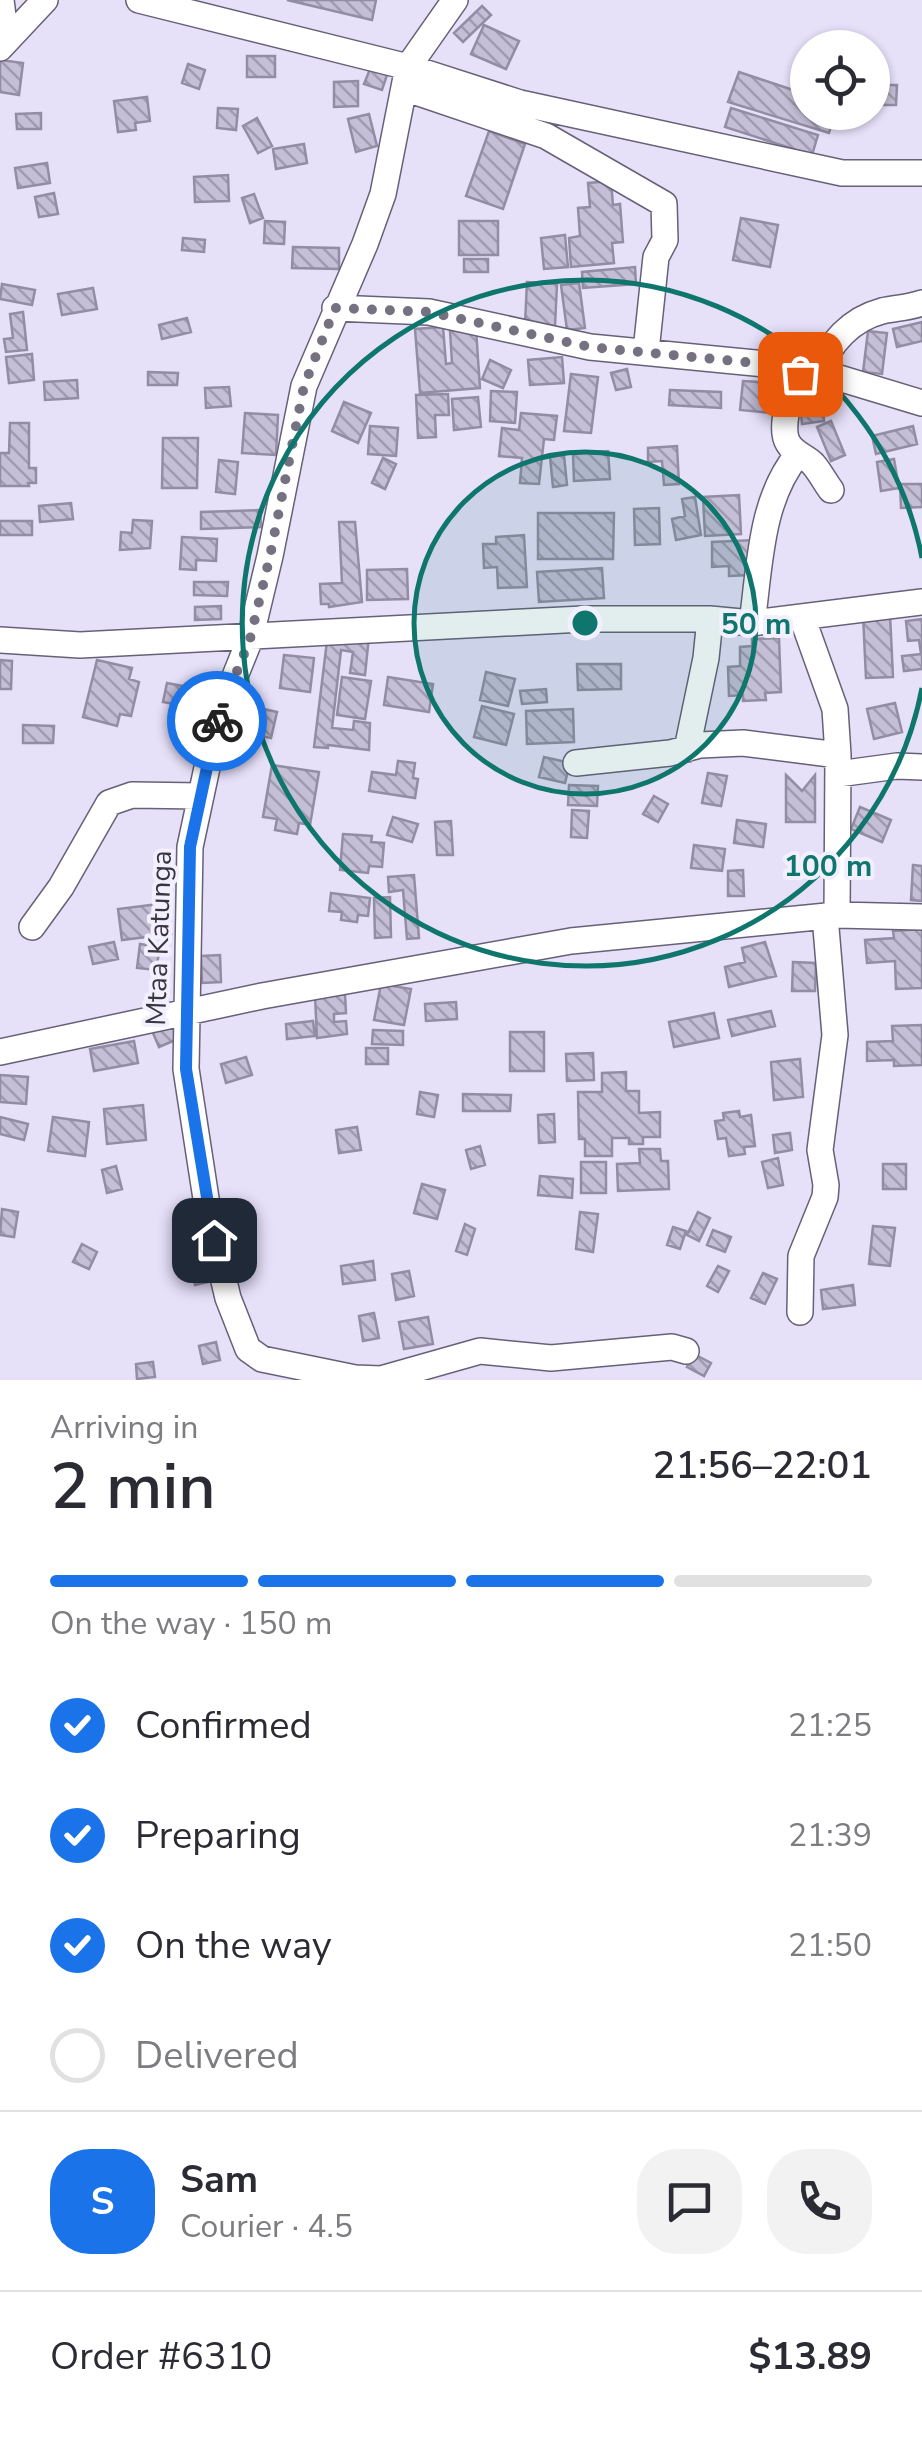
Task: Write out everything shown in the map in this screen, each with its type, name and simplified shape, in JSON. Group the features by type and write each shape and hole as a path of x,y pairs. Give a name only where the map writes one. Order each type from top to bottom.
{"street":[{"path":"2,0 3,44"},
{"path":"3,44 44,0"},
{"path":"139,0 406,77 520,104 842,173 922,173"},
{"name":"Mtaa Katunga","path":"455,0 406,77 382,194 365,244 304,386 250,639 216,722 190,847 186,1069 209,1218 228,1298 248,1349 262,1359 355,1378 380,1379 480,1351 551,1358 672,1347 686,1352"},
{"path":"406,77 546,136 664,204 665,240 656,258 646,351"},
{"path":"831,490 810,460 788,444 784,431 791,392 838,338 860,320 922,303"},
{"path":"335,308 429,312 590,347 813,370 922,403"},
{"path":"752,623 770,506 779,478 798,454"},
{"path":"0,640 80,645 250,639 564,620 752,623 922,602"},
{"path":"800,1312 801,1256 825,1197 826,1184 820,1150 835,1035 831,916 838,764 835,709 802,617"},
{"path":"687,749 710,620"},
{"path":"576,764 744,743 838,764 922,767"},
{"path":"32,927 61,887 109,802 132,795 201,796"},
{"path":"0,1052 186,1010 570,941 831,916 922,918"}],"building":[{"path":"287,0 376,0 372,20"},
{"path":"482,6 491,15 463,42 454,33"},
{"path":"484,25 519,41 506,69 471,54"},
{"path":"247,56 275,56 275,77 247,77"},
{"path":"0,60 23,63 19,95 0,92"},
{"path":"188,64 205,70 199,89 182,83"},
{"path":"370,69 387,75 382,90 364,84"},
{"path":"739,72 790,89 790,121 728,102"},
{"path":"358,81 358,106 334,107 334,82"},
{"path":"890,85 897,85 896,105 890,105"},
{"path":"147,97 150,121 135,123 136,130 118,132 114,101"},
{"path":"218,108 238,109 236,130 217,128"},
{"path":"731,108 790,126 790,130 818,135 812,155 725,127"},
{"path":"41,113 41,129 17,129 16,114"},
{"path":"369,114 377,146 356,152 348,119"},
{"path":"257,118 272,146 258,153 243,126"},
{"path":"489,131 525,144 503,209 466,196"},
{"path":"304,144 307,163 276,169 273,149"},
{"path":"47,163 50,183 18,188 15,168"},
{"path":"228,175 229,201 195,202 194,177"},
{"path":"611,181 613,205 620,204 623,242 612,243 614,263 571,267 569,238 580,236 578,208 590,207 588,183"},
{"path":"54,193 58,214 39,217 35,197"},
{"path":"254,194 263,218 250,223 242,198"},
{"path":"741,218 778,225 770,267 733,260"},
{"path":"265,221 285,222 284,244 264,243"},
{"path":"459,221 498,221 498,255 459,255"},
{"path":"565,235 568,267 544,269 541,238"},
{"path":"183,238 205,240 204,252 182,250"},
{"path":"293,247 339,248 339,269 292,268"},
{"path":"464,259 488,259 488,272 464,272"},
{"path":"635,267 636,284 583,288 582,272"},
{"path":"527,282 557,284 555,326 525,324"},
{"path":"579,283 585,328 567,330 561,285"},
{"path":"2,284 35,290 32,305 0,299"},
{"path":"93,288 97,309 62,315 58,294"},
{"path":"23,312 27,350 6,352 4,339 13,338 10,314"},
{"path":"187,318 191,332 162,339 159,325"},
{"path":"922,322 922,341 897,347 893,329"},
{"path":"443,327 446,364 452,363 450,331 476,329 480,388 420,393 415,329"},
{"path":"868,331 887,333 882,374 863,372"},
{"path":"32,354 34,380 9,383 6,357"},
{"path":"562,357 564,383 530,385 528,360"},
{"path":"490,360 511,370 503,388 482,379"},
{"path":"627,369 631,387 616,390 611,373"},
{"path":"148,372 178,373 177,385 148,385"},
{"path":"571,374 598,377 591,433 564,431"},
{"path":"77,380 78,398 45,400 44,382"},
{"path":"743,381 774,383 771,413 740,410"},
{"path":"229,387 231,406 206,408 205,388"},
{"path":"670,390 721,392 721,408 669,405"},
{"path":"491,391 517,392 515,423 490,421"},
{"path":"448,394 449,415 435,415 436,437 418,438 416,395"},
{"path":"478,397 481,427 454,430 452,399"},
{"path":"344,402 371,413 358,443 332,431"},
{"path":"823,402 824,421 802,424 800,404"},
{"path":"245,413 278,415 276,455 242,453"},
{"path":"521,413 557,416 554,440 544,439 539,484 520,483 522,458 499,456 502,428 519,430"},
{"path":"831,421 845,455 831,461 817,427"},
{"path":"10,423 29,423 29,468 36,468 36,483 28,483 29,486 0,486 0,453 9,453"},
{"path":"370,426 398,428 396,456 368,454"},
{"path":"913,426 917,444 876,454 872,436"},
{"path":"163,438 198,438 197,488 162,488"},
{"path":"677,446 679,484 664,485 662,461 648,462 648,448"},
{"path":"608,451 610,479 574,481 573,454"},
{"path":"564,455 567,485 553,487 550,457"},
{"path":"383,458 396,464 385,489 372,483"},
{"path":"894,459 899,488 881,491 877,462"},
{"path":"219,460 238,462 235,494 216,492"},
{"path":"900,484 922,484 922,507 901,508"},
{"path":"739,495 741,534 705,536 703,497"},
{"path":"695,497 701,535 676,540 672,519 685,516 682,499"},
{"path":"71,503 73,519 40,522 39,506"},
{"path":"659,508 660,544 635,545 634,509"},
{"path":"260,510 261,527 201,529 201,512"},
{"path":"538,513 614,513 613,559 538,559"},
{"path":"133,520 152,521 150,548 120,550 121,532 132,533"},
{"path":"0,521 32,521 32,535 0,535"},
{"path":"339,522 355,522 362,602 329,607 321,604 320,584 342,583"},
{"path":"524,535 527,587 498,588 497,567 484,568 483,544 496,544 496,537"},
{"path":"182,537 217,539 216,561 196,560 196,570 180,569"},
{"path":"755,540 751,575 729,576 729,566 712,567 712,542"},
{"path":"602,568 604,598 539,602 537,572"},
{"path":"407,569 408,599 367,600 367,570"},
{"path":"194,582 228,582 227,596 194,595"},
{"path":"221,606 221,619 195,620 195,607"},
{"path":"890,614 893,677 866,678 863,615"},
{"path":"922,619 922,669 904,671 902,656 921,654 919,640 908,641 906,621"},
{"path":"369,636 365,675 350,673 353,652 341,650 332,728 353,730 354,721 370,723 369,750 314,747 327,641"},
{"path":"779,638 781,692 765,693 766,700 743,701 743,695 729,696 728,667 740,666 740,647 752,646 752,639"},
{"path":"284,655 314,658 310,692 280,688"},
{"path":"0,660 12,661 11,689 0,689"},
{"path":"97,660 132,668 129,679 139,682 131,716 120,714 117,726 83,717"},
{"path":"577,664 621,664 621,689 578,690"},
{"path":"486,672 515,679 508,706 480,700"},
{"path":"342,677 371,681 365,719 337,715"},
{"path":"388,677 433,684 429,712 384,705"},
{"path":"167,683 193,688 189,707 163,702"},
{"path":"546,689 547,702 522,704 520,691"},
{"path":"895,703 902,732 874,739 867,709"},
{"path":"241,704 277,712 271,738 256,735 254,746 233,741"},
{"path":"482,706 514,714 506,745 474,737"},
{"path":"573,709 574,742 527,744 526,711"},
{"path":"23,725 54,726 53,743 23,743"},
{"path":"544,757 570,763 565,783 539,777"},
{"path":"398,761 415,763 415,798 369,791 372,772 396,775"},
{"path":"272,765 319,772 310,825 299,823 297,834 275,830 277,819 263,817"},
{"path":"708,773 727,776 721,806 702,803"},
{"path":"786,775 802,791 815,775 815,822 786,822"},
{"path":"569,785 598,786 597,806 568,805"},
{"path":"654,796 668,804 658,822 643,814"},
{"path":"860,807 891,820 882,842 851,829"},
{"path":"572,810 589,811 587,838 571,837"},
{"path":"393,817 418,824 412,842 387,835"},
{"path":"737,820 766,824 763,847 734,843"},
{"path":"451,821 453,855 437,855 435,822"},
{"path":"343,834 372,836 371,842 384,843 382,867 369,866 368,873 340,870"},
{"path":"694,845 725,849 722,871 691,868"},
{"path":"913,865 922,866 922,901 911,900"},
{"path":"743,870 744,896 728,896 728,871"},
{"path":"414,875 419,938 407,939 403,890 389,892 388,877"},
{"path":"331,893 370,898 368,916 358,915 357,922 341,920 342,912 329,911"},
{"path":"390,897 391,937 375,938 374,898"},
{"path":"167,903 171,934 122,940 118,909"},
{"path":"922,929 922,988 896,989 895,961 867,963 865,940 894,938 893,931"},
{"path":"114,942 118,959 93,964 89,947"},
{"path":"765,942 776,976 729,987 725,967 745,962 742,948"},
{"path":"140,944 160,947 156,970 137,968"},
{"path":"220,955 221,982 202,983 201,956"},
{"path":"793,962 816,963 815,991 792,991"},
{"path":"381,984 411,989 404,1025 374,1020"},
{"path":"345,994 346,1013 334,1014 334,1022 346,1021 347,1034 317,1038 315,996"},
{"path":"456,1002 457,1019 426,1021 425,1004"},
{"path":"771,1011 775,1026 732,1036 728,1020"},
{"path":"714,1013 719,1038 674,1047 669,1022"},
{"path":"172,1017 180,1038 159,1047 150,1026"},
{"path":"313,1021 315,1036 287,1039 286,1024"},
{"path":"922,1025 922,1065 894,1066 894,1060 867,1061 867,1042 893,1041 892,1026"},
{"path":"373,1030 403,1031 403,1045 372,1044"},
{"path":"510,1032 544,1032 544,1071 510,1071"},
{"path":"134,1041 138,1063 94,1071 90,1049"},
{"path":"366,1048 388,1048 388,1064 366,1064"},
{"path":"593,1053 594,1080 567,1081 566,1054"},
{"path":"246,1057 252,1075 226,1083 221,1064"},
{"path":"800,1059 803,1097 774,1100 771,1062"},
{"path":"626,1072 626,1091 639,1091 639,1113 660,1112 660,1137 643,1137 643,1144 629,1144 629,1138 612,1138 612,1156 585,1156 585,1139 579,1139 578,1092 602,1092 602,1073"},
{"path":"0,1075 28,1077 26,1104 0,1102"},
{"path":"420,1092 438,1095 434,1117 417,1114"},
{"path":"463,1094 511,1095 510,1111 463,1111"},
{"path":"143,1105 146,1140 107,1144 104,1109"},
{"path":"739,1111 740,1117 751,1115 755,1146 744,1147 745,1154 729,1156 726,1138 718,1139 715,1121 724,1120 723,1113"},
{"path":"554,1114 555,1142 539,1143 538,1115"},
{"path":"0,1117 28,1124 24,1140 0,1134"},
{"path":"53,1117 89,1122 85,1156 48,1151"},
{"path":"357,1127 361,1150 339,1153 336,1130"},
{"path":"790,1133 792,1150 775,1153 773,1135"},
{"path":"480,1146 485,1165 471,1169 466,1150"},
{"path":"639,1149 660,1149 661,1161 668,1161 669,1189 618,1191 617,1164 640,1163"},
{"path":"778,1158 783,1185 768,1188 762,1162"},
{"path":"581,1162 606,1162 606,1193 581,1193"},
{"path":"883,1164 906,1164 906,1189 883,1189"},
{"path":"116,1166 122,1189 107,1193 102,1170"},
{"path":"540,1176 573,1179 572,1198 538,1195"},
{"path":"422,1184 445,1190 437,1219 414,1213"},
{"path":"2,1209 18,1212 14,1237 0,1235"},
{"path":"580,1212 598,1214 593,1252 576,1249"},
{"path":"698,1212 710,1218 699,1241 687,1235"},
{"path":"465,1224 475,1229 467,1255 456,1251"},
{"path":"873,1226 895,1228 890,1266 869,1264"},
{"path":"673,1227 686,1231 680,1249 667,1245"},
{"path":"713,1230 731,1237 725,1252 707,1245"},
{"path":"82,1244 97,1252 89,1269 73,1262"},
{"path":"373,1261 375,1280 343,1284 341,1266"},
{"path":"209,1264 212,1281 195,1285 192,1268"},
{"path":"718,1266 729,1271 718,1292 707,1286"},
{"path":"409,1271 414,1296 396,1300 392,1274"},
{"path":"763,1273 777,1279 765,1304 751,1298"},
{"path":"853,1285 855,1305 823,1309 821,1290"},
{"path":"374,1313 379,1338 363,1341 359,1316"},
{"path":"428,1317 433,1344 404,1349 399,1322"},
{"path":"216,1342 220,1360 203,1364 199,1346"},
{"path":"694,1354 711,1363 704,1376 687,1367"},
{"path":"153,1362 155,1377 137,1379 136,1364"}],"way so far":[{"path":"217,721 250,639 304,386 335,308 429,312 590,347 806,368 800,374"}],"route":[{"path":"214,1240 186,1069 186,1010 190,847 217,721"}]}
